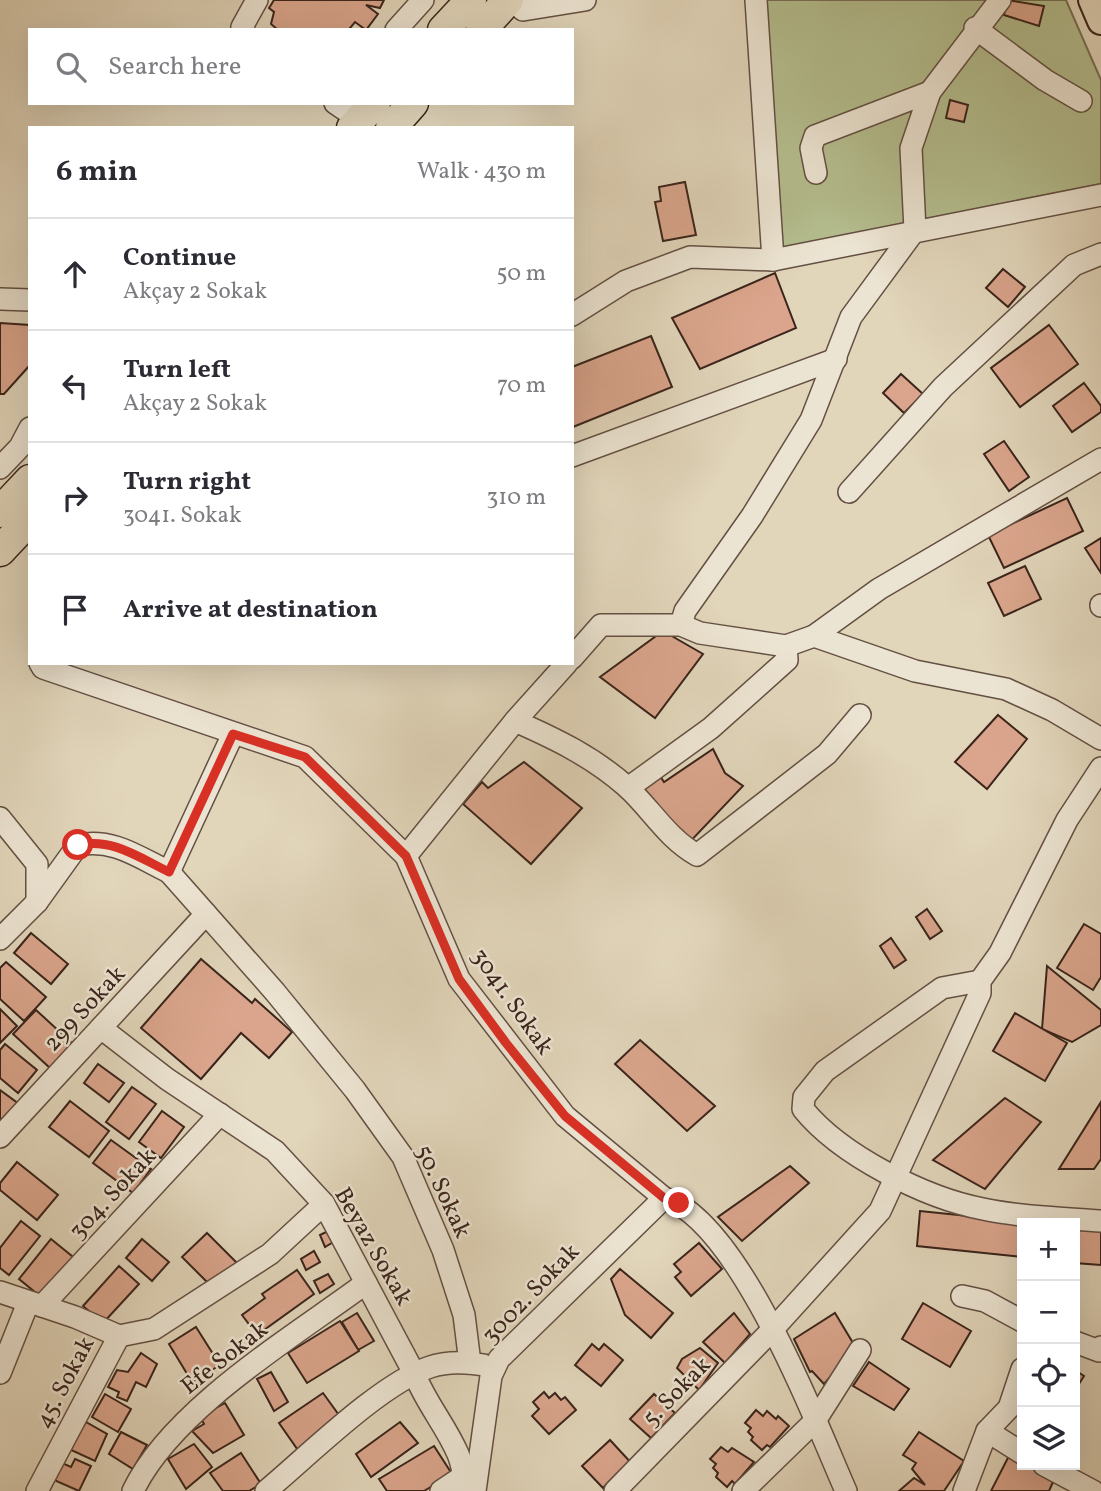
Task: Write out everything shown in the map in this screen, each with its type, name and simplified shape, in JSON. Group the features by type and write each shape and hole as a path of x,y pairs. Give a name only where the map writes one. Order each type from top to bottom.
{"highway":[{"path":"445,28 471,0"},
{"path":"483,28 510,0"},
{"path":"393,126 411,105"},
{"path":"0,512 28,482"},
{"path":"0,551 28,521"}],"main road":[{"path":"1092,0 1101,21"}],"street":[{"path":"243,28 257,0"},
{"path":"398,28 423,0"},
{"path":"510,0 523,10 585,0"},
{"path":"756,0 773,260"},
{"path":"681,625 685,611 751,516 811,420 851,317 915,230 911,148 930,92 975,28 1000,0"},
{"path":"975,28 1045,80 1081,101"},
{"path":"816,173 811,148 815,136 930,92"},
{"path":"339,105 362,117"},
{"path":"574,313 626,281 691,257 773,260 1101,195"},
{"path":"849,492 943,387 1074,265 1101,254"},
{"path":"0,299 28,300"},
{"path":"574,455 836,359"},
{"path":"0,468 20,447 28,432"},
{"path":"574,656 601,625 681,625 700,633 786,646 814,636 879,589 1101,459"},
{"path":"0,559 28,544"},
{"path":"814,636 915,671 1006,689 1052,710 1101,739"},
{"path":"628,788 711,727 788,660 786,646"},
{"name":"3041. Sokak","path":"42,665 305,757 406,856 459,979 506,1043 565,1116 664,1198 679,1203 720,1245 775,1328 846,1491"},
{"path":"406,856 515,721 565,665"},
{"path":"515,721 576,748 628,788 680,845 697,855 828,754 860,715"},
{"path":"0,939 37,902 78,845 96,842 114,844 169,872 233,734"},
{"name":"5. Sokak","path":"615,1491 775,1328 880,1211 980,993 980,981 1000,953 1067,820 1101,768"},
{"path":"0,818 37,864 37,902"},
{"name":"50. Sokak","path":"169,872 355,1090 403,1157 443,1250 464,1315 470,1363"},
{"name":"299 Sokak","path":"0,1137 206,914"},
{"path":"980,981 942,988 825,1071 804,1097 803,1109 820,1130 895,1178 981,1209 1101,1221"},
{"name":"Beyaz Sokak","path":"101,1028 275,1151 324,1204 424,1396 458,1455 469,1486"},
{"name":"304. Sokak","path":"35,1305 220,1114"},
{"name":"3002. Sokak","path":"469,1486 491,1376 499,1359 664,1198"},
{"path":"0,1292 119,1336 154,1329 270,1254 324,1204"},
{"name":"Efe Sokak","path":"133,1491 167,1441 205,1402 366,1283"},
{"path":"962,1296 985,1301 1017,1318"},
{"path":"0,1373 35,1305"},
{"name":"45. Sokak","path":"37,1491 119,1336"},
{"path":"1080,1344 1099,1351 1101,1347"},
{"path":"743,1491 815,1422 860,1350"},
{"path":"266,1491 390,1388 431,1367 470,1363 496,1367"},
{"path":"964,1491 987,1431 1009,1408 1017,1384"},
{"path":"987,1431 1017,1449"},
{"path":"1053,1470 1093,1491"},
{"path":"441,1491 469,1486"}],"green space":[{"path":"761,0 1066,0 1101,80 1101,184 780,248"}],"building":[{"path":"274,0 384,0 380,8 366,5 378,14 368,28 355,22 350,28 276,28 271,24 274,12 269,8"},
{"path":"1007,0 1044,6 1039,26 1004,15"},
{"path":"950,100 968,105 964,122 946,118"},
{"path":"685,182 696,235 663,241 655,202 661,201 659,187"},
{"path":"1003,269 1025,287 1008,307 986,288"},
{"path":"775,273 796,328 700,369 672,318"},
{"path":"0,323 28,325 28,367 4,394 0,394"},
{"path":"1049,325 1078,364 1020,407 991,368"},
{"path":"651,336 672,387 574,427 574,366"},
{"path":"901,374 923,394 904,413 883,393"},
{"path":"1084,383 1101,406 1101,412 1072,432 1053,406"},
{"path":"1004,441 1029,477 1009,491 984,454"},
{"path":"1067,498 1083,531 1004,568 988,535"},
{"path":"1101,538 1101,573 1085,548"},
{"path":"1025,566 1041,599 1004,616 988,583"},
{"path":"663,631 703,654 655,718 600,677"},
{"path":"998,715 1027,739 987,789 955,762"},
{"path":"713,749 725,773 743,786 686,846 644,788 660,776 664,782"},
{"path":"524,762 582,808 531,864 463,804 482,782 488,788"},
{"path":"927,909 942,931 930,939 916,917"},
{"path":"1084,924 1101,934 1101,977 1093,990 1057,968"},
{"path":"31,933 68,964 51,984 14,953"},
{"path":"891,938 906,960 894,968 880,946"},
{"path":"201,959 252,1003 255,999 292,1032 269,1058 241,1033 201,1079 141,1028"},
{"path":"6,962 46,997 24,1021 0,999 0,968"},
{"path":"1047,966 1101,1010 1101,1025 1072,1042 1042,1029"},
{"path":"0,1009 17,1026 0,1043"},
{"path":"36,1010 73,1044 50,1068 13,1034"},
{"path":"1015,1013 1067,1043 1045,1081 993,1051"},
{"path":"640,1040 715,1106 687,1131 615,1064"},
{"path":"5,1044 37,1070 18,1093 0,1078 0,1050"},
{"path":"98,1064 124,1083 109,1102 84,1083"},
{"path":"132,1087 156,1104 129,1139 106,1122"},
{"path":"0,1090 19,1104 0,1124"},
{"path":"1005,1098 1041,1122 985,1189 933,1160"},
{"path":"70,1101 109,1131 89,1157 49,1127"},
{"path":"1101,1102 1101,1159 1094,1169 1059,1169"},
{"path":"162,1111 184,1127 161,1158 139,1142"},
{"path":"111,1140 151,1169 133,1193 93,1163"},
{"path":"17,1162 58,1195 37,1220 0,1190 0,1183"},
{"path":"790,1166 809,1183 742,1241 718,1217"},
{"path":"920,1211 1017,1221 1017,1256 917,1246"},
{"path":"21,1221 40,1236 9,1275 0,1268 0,1248"},
{"path":"334,1228 340,1238 325,1247 320,1235"},
{"path":"1080,1228 1101,1230 1101,1265 1080,1263"},
{"path":"207,1233 241,1267 216,1291 182,1257"},
{"path":"51,1239 78,1261 46,1301 19,1279"},
{"path":"142,1239 169,1262 152,1281 126,1258"},
{"path":"699,1243 722,1269 691,1296 675,1277 681,1272 674,1264"},
{"path":"314,1251 320,1262 306,1270 301,1259"},
{"path":"119,1266 139,1284 103,1323 83,1306"},
{"path":"620,1269 673,1313 651,1338 625,1315 611,1279"},
{"path":"297,1270 314,1294 257,1335 242,1315 265,1298 262,1294"},
{"path":"328,1274 334,1284 320,1293 314,1281"},
{"path":"923,1303 971,1331 950,1367 902,1339"},
{"path":"357,1313 374,1341 358,1350 342,1322"},
{"path":"734,1313 750,1334 725,1363 703,1342"},
{"path":"835,1313 856,1348 824,1384 810,1372 794,1339"},
{"path":"340,1321 359,1351 307,1383 288,1353"},
{"path":"196,1327 220,1365 192,1382 169,1344"},
{"path":"592,1344 599,1350 604,1344 623,1360 601,1386 575,1365"},
{"path":"700,1348 718,1363 699,1390 677,1368 682,1359"},
{"path":"141,1353 157,1364 146,1387 136,1382 127,1401 117,1397 119,1392 108,1387 117,1370 128,1372"},
{"path":"869,1362 909,1389 894,1410 853,1386"},
{"path":"271,1372 288,1402 274,1411 257,1379"},
{"path":"544,1392 549,1398 555,1393 561,1400 565,1397 576,1410 549,1434 532,1416 539,1409 533,1402"},
{"path":"323,1393 344,1422 300,1453 279,1423"},
{"path":"105,1394 131,1409 118,1432 92,1417"},
{"path":"654,1394 675,1413 651,1438 630,1419"},
{"path":"225,1403 244,1435 213,1453 192,1431 204,1424 200,1417"},
{"path":"756,1410 763,1416 767,1411 776,1419 778,1416 789,1426 770,1447 767,1445 762,1450 751,1440 753,1437 748,1432 751,1428 745,1423"},
{"path":"86,1422 107,1434 95,1461 69,1449"},
{"path":"400,1422 418,1443 371,1477 356,1454"},
{"path":"121,1432 147,1445 133,1469 109,1454"},
{"path":"919,1432 964,1461 944,1491 899,1491 914,1478 925,1485 912,1469 916,1463 903,1455"},
{"path":"610,1440 634,1466 614,1485 610,1481 603,1488 582,1466"},
{"path":"194,1444 212,1467 186,1489 168,1459"},
{"path":"434,1446 452,1474 424,1491 387,1491 379,1479"},
{"path":"721,1447 728,1452 732,1448 754,1462 735,1484 732,1481 727,1487 716,1477 718,1473 713,1468 716,1464 710,1459"},
{"path":"1013,1448 1017,1450 1017,1470 1048,1470 1057,1473 1049,1491 991,1491"},
{"path":"241,1453 261,1484 249,1491 223,1491 210,1473"},
{"path":"75,1459 91,1466 79,1491 54,1480 62,1463 71,1467"}],"route":[{"path":"78,845 96,842 114,844 169,872 233,734 305,757 406,856 459,979 565,1116 664,1198 679,1203"}]}
